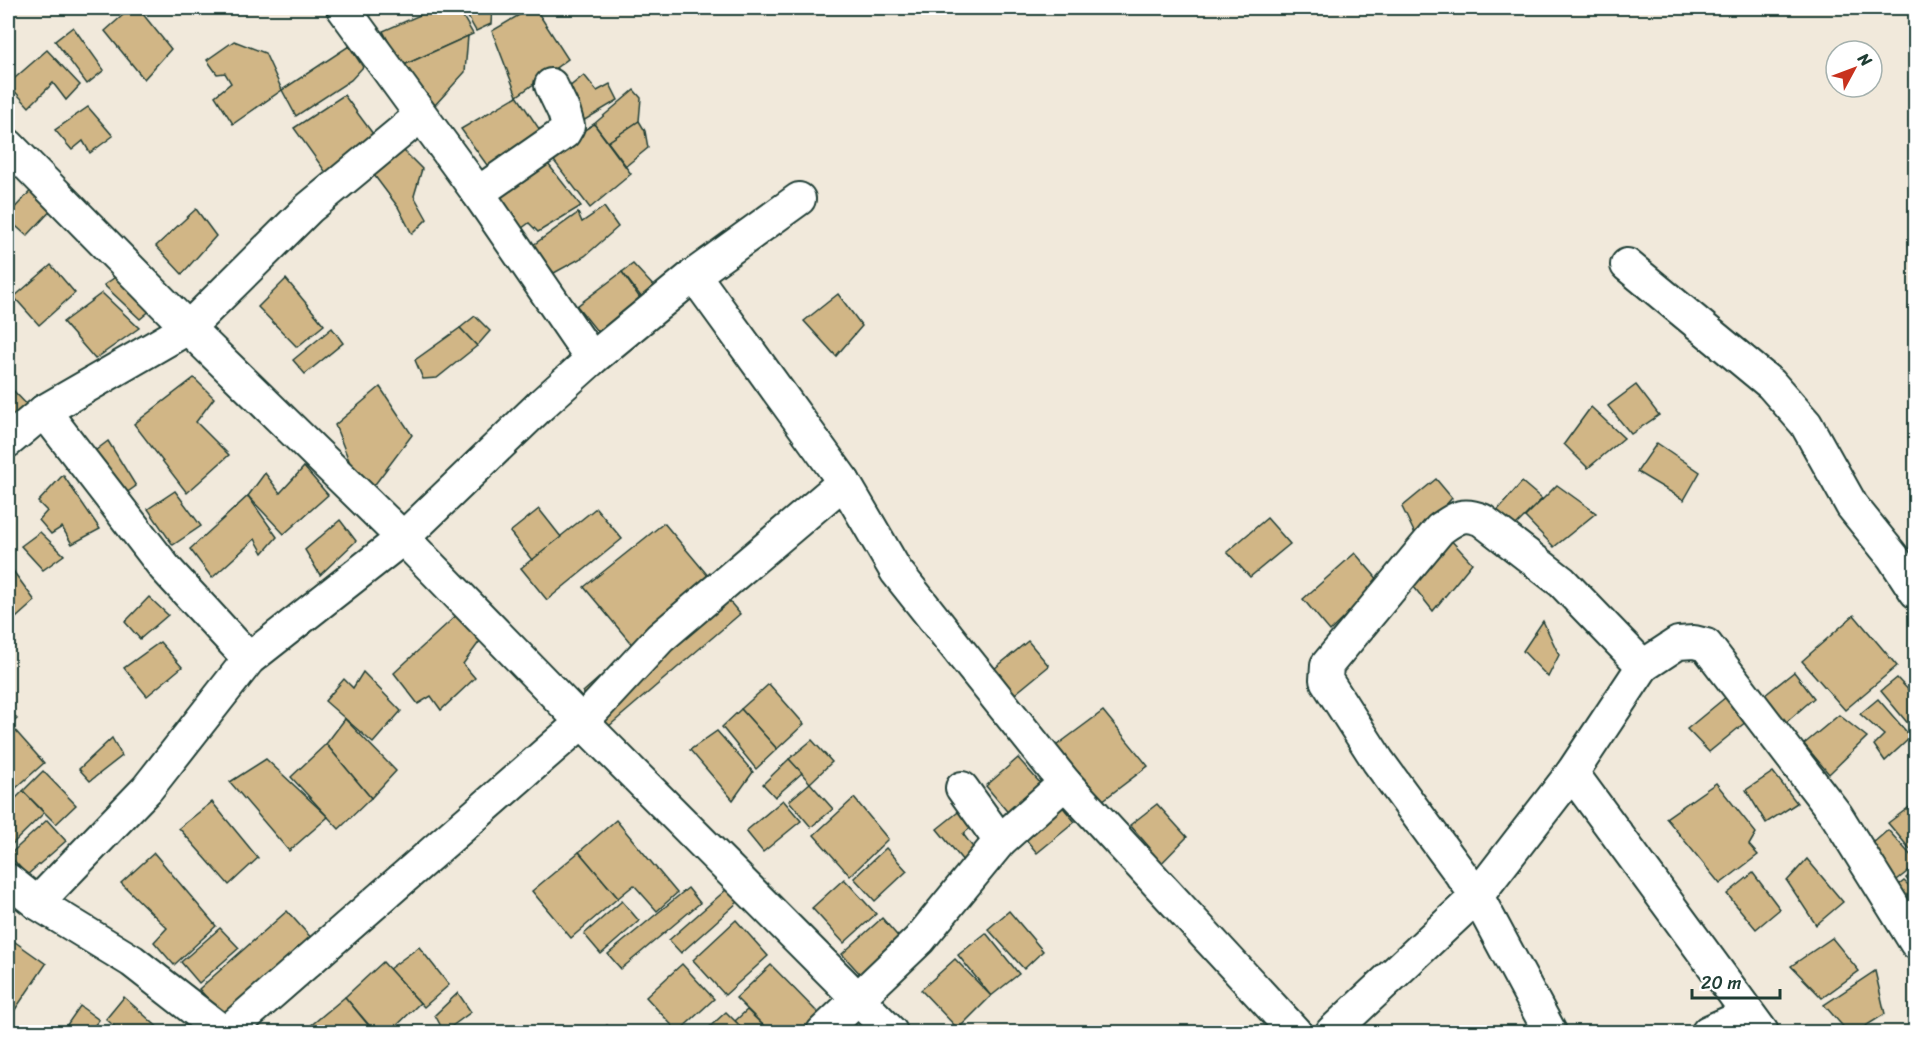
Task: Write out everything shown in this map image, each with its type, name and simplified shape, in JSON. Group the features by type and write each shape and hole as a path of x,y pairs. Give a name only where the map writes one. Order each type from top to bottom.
{"street":[{"path":"344,8 420,116 478,193 592,359"},
{"path":"478,193 564,133 568,126 551,85"},
{"path":"8,441 44,411 188,328 309,208 420,116"},
{"path":"8,145 188,328 403,538 582,722 891,1032"},
{"path":"37,903 147,789 249,659 403,538 592,359 694,274 800,199"},
{"path":"1627,265 1771,384 1806,424 1852,506 1893,556 1916,592"},
{"path":"694,274 844,482 896,571 1065,783 1295,1032"},
{"path":"44,411 165,568 249,659"},
{"path":"8,880 37,903 132,961 225,1032 582,722 660,638 844,482"},
{"path":"1550,1032 1477,896 1378,761 1326,680 1328,665 1440,529 1458,516 1466,516 1482,520 1562,582 1643,666"},
{"path":"1332,1032 1477,896 1572,773 1643,666 1678,643 1694,642 1706,645 1837,816 1916,943"},
{"path":"1572,773 1755,1023 1708,1032"},
{"path":"823,1032 919,940 1000,841 1065,783"},
{"path":"962,788 1000,841"}],"building":[{"path":"131,8 138,8 171,49 144,79 105,31"},
{"path":"436,8 458,8 473,34 404,65 397,58 383,31"},
{"path":"463,8 492,8 491,24 476,31"},
{"path":"531,8 535,8 568,59 517,96 492,31"},
{"path":"73,27 104,70 87,84 55,41"},
{"path":"468,36 465,72 435,105 404,65"},
{"path":"234,41 265,53 282,90 233,124 215,96 231,83 225,73 217,74 207,60"},
{"path":"349,46 363,67 351,80 296,116 282,90"},
{"path":"47,50 80,85 66,100 53,83 29,107 8,84"},
{"path":"584,75 597,91 610,84 618,100 583,121 562,93"},
{"path":"634,90 641,98 639,121 608,142 594,124"},
{"path":"344,95 379,142 332,181 294,128"},
{"path":"517,96 544,136 492,172 461,129"},
{"path":"88,107 113,136 90,153 83,141 72,150 55,130"},
{"path":"639,121 645,131 648,148 626,166 608,142"},
{"path":"594,124 631,174 590,208 548,153"},
{"path":"397,144 422,169 414,196 427,219 412,234 398,207 371,171"},
{"path":"541,155 581,206 538,232 529,223 518,231 489,193"},
{"path":"36,185 57,204 27,236 8,219 8,215"},
{"path":"604,207 618,227 585,256 554,273 546,264 533,274 522,253 578,213 582,222"},
{"path":"196,209 216,236 182,274 156,246"},
{"path":"633,264 657,290 645,302 622,272"},
{"path":"51,265 75,293 39,325 14,297"},
{"path":"131,266 164,299 140,319 104,285"},
{"path":"622,272 642,301 600,335 577,306"},
{"path":"286,279 324,325 297,347 258,307"},
{"path":"102,293 139,328 95,359 63,322"},
{"path":"838,294 862,326 836,356 804,321"},
{"path":"475,316 490,331 477,346 460,328"},
{"path":"332,328 343,343 305,374 293,360"},
{"path":"460,328 477,346 437,378 423,379 415,360"},
{"path":"194,378 214,398 196,422 229,455 187,493 134,424"},
{"path":"8,385 32,410 8,430"},
{"path":"1636,385 1659,415 1631,434 1608,406"},
{"path":"380,387 412,435 364,499 335,425"},
{"path":"1591,407 1624,438 1588,468 1564,444"},
{"path":"108,441 136,486 119,498 87,457"},
{"path":"1657,443 1700,472 1684,500 1637,472"},
{"path":"304,467 328,495 284,534 248,496 265,473 280,493"},
{"path":"63,475 100,529 72,544 62,527 51,534 39,520 47,511 38,502"},
{"path":"1436,479 1452,498 1417,538 1402,507"},
{"path":"1522,482 1542,499 1515,526 1496,512"},
{"path":"1557,485 1596,513 1554,547 1525,517"},
{"path":"175,491 201,526 173,545 148,509"},
{"path":"248,496 277,537 263,553 255,539 212,578 190,549"},
{"path":"596,508 622,539 547,600 521,568"},
{"path":"539,509 561,537 532,560 510,532"},
{"path":"1267,518 1290,544 1250,577 1227,552"},
{"path":"340,520 356,541 320,575 305,550"},
{"path":"664,523 740,614 608,727 583,692 634,647 584,587"},
{"path":"40,532 64,555 43,570 21,546"},
{"path":"1448,537 1472,563 1433,611 1410,582"},
{"path":"1355,553 1380,582 1330,631 1303,599"},
{"path":"8,564 35,601 8,625"},
{"path":"149,597 168,615 140,639 125,622"},
{"path":"461,611 483,637 463,664 475,678 441,710 431,696 418,704 394,673"},
{"path":"1854,615 1897,666 1845,710 1802,661"},
{"path":"1543,621 1559,655 1548,677 1523,651"},
{"path":"1028,641 1049,666 1010,698 989,673"},
{"path":"160,642 182,667 147,696 124,668"},
{"path":"363,672 401,711 373,743 325,701 344,679 353,688"},
{"path":"1794,672 1814,698 1783,725 1760,699"},
{"path":"1897,678 1916,698 1915,732 1881,691"},
{"path":"769,684 804,724 777,749 741,709"},
{"path":"1726,697 1747,721 1709,752 1687,729"},
{"path":"1878,699 1911,737 1885,761 1874,745 1884,735 1860,714"},
{"path":"8,709 17,719 8,727"},
{"path":"741,709 777,749 756,769 722,727"},
{"path":"1103,711 1148,766 1098,804 1049,751"},
{"path":"1839,715 1867,737 1829,774 1804,744"},
{"path":"345,719 396,771 371,798 326,744"},
{"path":"13,728 44,763 16,788 8,779 8,733"},
{"path":"717,731 753,772 733,800 690,750"},
{"path":"112,738 122,756 90,781 79,769"},
{"path":"812,740 832,762 810,783 789,759"},
{"path":"326,744 371,798 339,829 291,777"},
{"path":"1018,758 1048,792 1015,821 986,786"},
{"path":"266,759 328,817 289,851 230,782"},
{"path":"789,759 802,773 775,797 763,784"},
{"path":"43,771 76,805 56,824 23,791"},
{"path":"1773,772 1797,803 1766,823 1746,790"},
{"path":"8,779 16,788 8,796"},
{"path":"810,783 833,809 811,827 789,801"},
{"path":"1716,783 1756,833 1749,845 1758,855 1720,884 1666,818"},
{"path":"23,791 44,813 8,848 8,806"},
{"path":"854,798 888,839 850,876 814,835"},
{"path":"1056,799 1075,822 1037,853 1019,831"},
{"path":"783,800 801,821 763,852 746,831"},
{"path":"212,802 258,858 229,885 179,828"},
{"path":"1916,802 1916,853 1914,854 1888,823"},
{"path":"1157,804 1187,837 1150,875 1137,861 1150,848 1130,825"},
{"path":"967,805 980,820 963,834 975,850 964,862 937,829"},
{"path":"47,820 66,841 27,875 9,855"},
{"path":"616,820 677,893 657,911 634,885 618,898 579,852"},
{"path":"1888,830 1916,861 1916,865 1893,883 1865,850"},
{"path":"886,848 907,871 875,901 854,878"},
{"path":"579,852 618,898 571,938 532,891"},
{"path":"154,853 216,926 174,965 154,942 167,928 121,883"},
{"path":"1807,859 1843,902 1816,925 1787,881"},
{"path":"1916,870 1916,889 1906,878"},
{"path":"1753,873 1780,909 1756,929 1727,894"},
{"path":"844,879 876,914 844,943 812,908"},
{"path":"1904,881 1916,892 1916,916 1894,889"},
{"path":"688,888 700,903 621,969 608,954"},
{"path":"727,889 738,902 681,953 669,940"},
{"path":"622,901 639,921 601,954 584,934"},
{"path":"287,911 315,942 227,1020 199,989"},
{"path":"1009,911 1043,951 1024,969 988,929"},
{"path":"882,918 902,941 862,976 842,954"},
{"path":"736,920 768,956 725,995 693,960"},
{"path":"220,928 239,948 199,983 181,962"},
{"path":"986,933 1019,974 991,996 958,955"},
{"path":"8,937 46,964 8,1020"},
{"path":"1832,938 1859,971 1822,998 1791,966"},
{"path":"419,947 449,985 424,1007 389,969"},
{"path":"955,959 991,996 958,1029 921,990"},
{"path":"383,962 420,1003 390,1032 375,1032 345,997"},
{"path":"682,964 714,999 678,1032 646,997"},
{"path":"771,965 820,1015 802,1032 770,1032 736,998"},
{"path":"1875,971 1885,1014 1856,1032 1848,1032 1824,1005"},
{"path":"458,993 471,1012 444,1032 435,1015"},
{"path":"124,997 163,1032 121,1032 106,1019"},
{"path":"345,997 374,1032 303,1032"},
{"path":"80,1006 99,1020 89,1032 62,1032"},
{"path":"747,1010 770,1032 746,1032 735,1021"},
{"path":"726,1012 746,1032 704,1032"},
{"path":"850,1019 862,1032 834,1032"},
{"path":"607,1025 615,1032 599,1032"}]}
